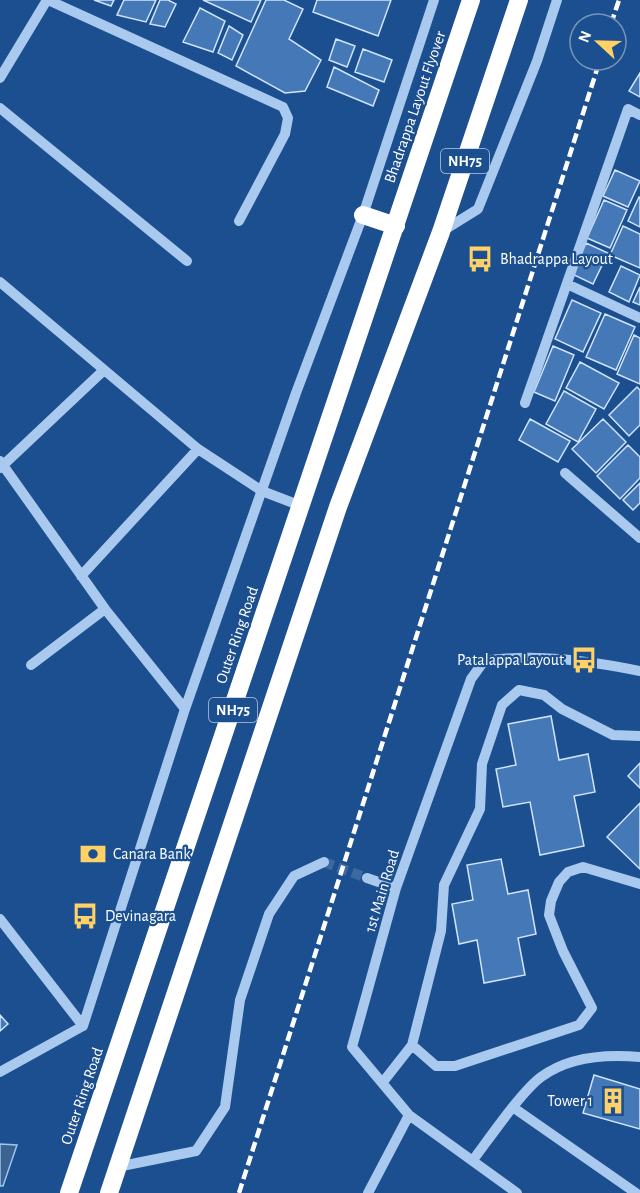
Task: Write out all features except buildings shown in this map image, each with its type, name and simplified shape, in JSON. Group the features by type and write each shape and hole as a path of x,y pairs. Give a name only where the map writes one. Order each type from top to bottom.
{"highway":[{"name":"Bhadrappa Layout Flyover","path":"396,226 471,0"},
{"name":"NH75","path":"108,1193 338,507 441,232 519,0"},
{"path":"363,215 396,226"},
{"name":"Outer Ring Road","path":"69,1193 396,226"}],"street":[{"path":"0,78 48,0 283,107 288,118 285,134 239,221"},
{"path":"0,1072 83,1026 184,709 363,215 434,0"},
{"path":"441,232 478,209 537,61 557,0"},
{"path":"0,108 187,261"},
{"path":"525,403 628,109 640,115"},
{"path":"0,282 198,449 262,491 301,506"},
{"path":"567,284 640,318"},
{"path":"104,370 1,465 105,609 184,709"},
{"path":"81,576 198,449"},
{"path":"565,473 640,538"},
{"path":"31,665 105,609"},
{"name":"1st Main Road","path":"517,1193 409,1115 352,1047 396,888 471,679 484,661 505,658 572,660 640,671"},
{"path":"383,1082 412,1045 441,931 444,885 480,809 482,764 502,705 519,690 544,695 562,710 594,727 613,735 640,736"},
{"path":"117,1167 196,1151 225,1107 240,1000 269,914 294,876 324,862"},
{"path":"412,1045 436,1066 455,1066 579,1025 592,1008 563,951 549,915 551,901 559,882 568,872 583,867 640,884"},
{"path":"367,878 396,888"},
{"path":"0,919 83,1026"},
{"path":"473,1160 540,1077 558,1068 596,1057 640,1057"},
{"path":"514,1108 636,1193"},
{"path":"368,1193 409,1115"}],"water":[{"path":"0,1144 17,1145 3,1186 0,1186"}],"tunnel":[{"path":"324,862 367,878"}],"railway":[{"path":"615,12 619,0"},
{"path":"239,1193 596,72"}],"place":[{"name":"Bhadrappa Layout","path":"480,259"},
{"name":"Patalappa Layout","path":"584,660"},
{"name":"Canara Bank","path":"93,854"},
{"name":"Devinagara","path":"85,916"},
{"name":"Tower 1","path":"613,1101"}]}
